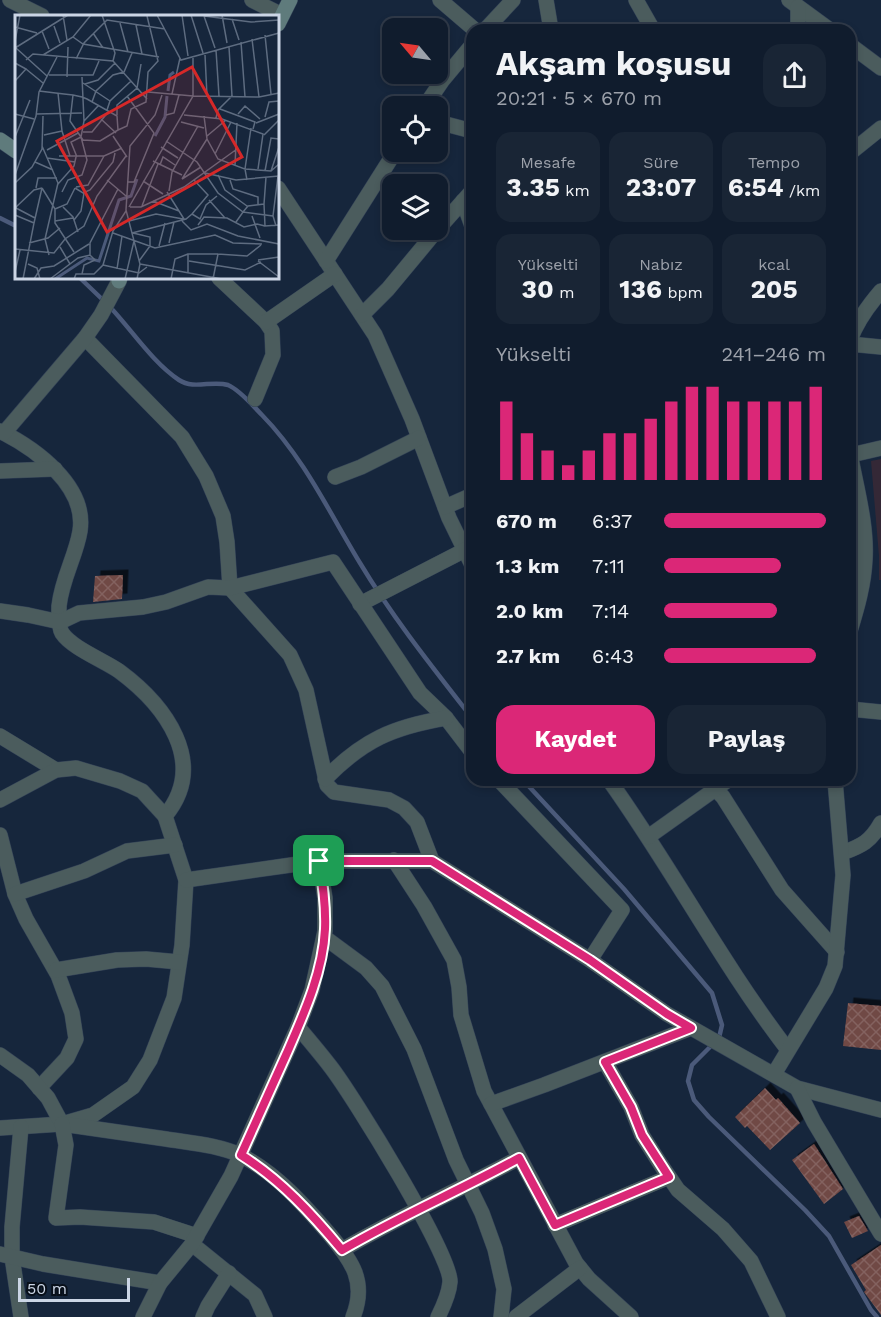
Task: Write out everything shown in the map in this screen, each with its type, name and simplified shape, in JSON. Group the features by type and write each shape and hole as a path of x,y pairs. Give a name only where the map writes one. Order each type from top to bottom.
{"main road":[{"path":"280,19 290,0"},
{"path":"0,140 15,150"}],"street":[{"path":"10,0 40,15"},
{"path":"252,0 274,15"},
{"path":"440,0 468,24"},
{"path":"491,24 513,0"},
{"path":"546,0 550,24"},
{"path":"636,0 650,24"},
{"path":"793,3 797,24"},
{"path":"793,3 822,24"},
{"path":"856,49 881,68"},
{"path":"431,96 466,52"},
{"path":"448,125 466,129"},
{"path":"856,148 881,128"},
{"path":"326,261 389,162"},
{"path":"279,190 375,335 419,438 445,507 465,550 365,601"},
{"path":"448,218 466,198"},
{"path":"362,315 388,289 429,240"},
{"path":"266,322 335,274"},
{"path":"119,279 101,315 85,338 2,432 36,453 55,469 70,491 81,514 80,534 60,594 58,616 62,632 74,644 119,671 149,697 172,728 184,762 182,785 174,805 165,816"},
{"path":"220,279 266,322 272,331 273,355 255,399"},
{"path":"856,324 881,291"},
{"path":"85,338 182,437 207,476 223,516 230,588 290,655 306,690 327,785 334,792 389,800 404,808 417,822 432,861"},
{"path":"856,345 881,347"},
{"path":"335,477 361,467 419,438"},
{"path":"856,453 881,448"},
{"path":"0,471 55,469"},
{"path":"856,485 866,557 856,608"},
{"path":"445,507 466,498"},
{"path":"0,611 60,622 79,613 143,607 166,602 208,587 230,588 333,562 365,601 420,693 446,718 466,744"},
{"path":"856,710 881,712"},
{"path":"325,779 343,761 385,734 411,724 446,718"},
{"path":"0,736 56,770"},
{"path":"0,800 56,770 76,768 120,781 142,791 165,816 186,880 174,998 150,1060 133,1088 93,1115 62,1124 0,1128"},
{"path":"505,786 622,909 590,960"},
{"path":"613,786 762,1016 788,1050"},
{"path":"648,837 713,786"},
{"path":"718,786 782,890 837,952"},
{"path":"774,1074 826,988 835,966 843,875 836,786"},
{"path":"842,853 856,848 873,837 881,823"},
{"path":"0,835 15,894 26,919 56,970 72,1013 75,1039 67,1058 39,1088"},
{"path":"15,894 84,872 128,851 175,845"},
{"path":"186,880 319,861 432,861 590,960 667,1014 797,1088 881,1110"},
{"path":"143,1317 160,1283 194,1240 241,1155 298,1027 312,990 324,937 325,898 319,861"},
{"path":"394,861 424,906 454,960 461,1015 490,1104 580,1268 631,1317"},
{"path":"324,937 366,968 382,986 414,1049 451,1149 482,1213 504,1289 501,1317"},
{"path":"56,970 117,960 146,959 179,962"},
{"path":"298,1027 357,1104 418,1209 448,1269 450,1282 438,1317"},
{"path":"490,1104 691,1028"},
{"path":"0,1055 28,1075 48,1098 62,1124 66,1145 56,1218 90,1217 154,1222 194,1240 255,1295 265,1317"},
{"path":"605,1062 631,1107 642,1135 669,1177 678,1190 723,1229 751,1261 778,1317"},
{"path":"797,1088 814,1122 881,1234"},
{"path":"62,1124 208,1145 241,1155 264,1169 294,1196 342,1250 355,1271 359,1284 358,1305 353,1317"},
{"path":"21,1127 12,1227 6,1256 21,1317"},
{"path":"342,1250 381,1227 519,1158"},
{"path":"555,1225 669,1177"},
{"path":"6,1256 160,1283"},
{"path":"516,1317 580,1268"},
{"path":"203,1317 229,1273"}],"shaded area":[{"path":"881,459 881,580 879,580 871,461"}],"building":[{"path":"123,575 122,599 93,602 95,576"},
{"path":"848,1003 881,1006 881,1050 843,1046"},
{"path":"765,1088 776,1100 778,1098 800,1123 770,1150 735,1117"},
{"path":"814,1144 843,1189 824,1204 792,1160"},
{"path":"859,1216 868,1231 852,1238 844,1222"},
{"path":"881,1245 881,1315 864,1292 866,1290 851,1265"}],"waterway":[{"path":"0,218 15,226"},
{"path":"81,279 104,301"},
{"path":"110,307 169,373 185,383 222,384 233,387 277,432 303,467 386,603 466,710"},
{"path":"529,786 624,889 712,993 722,1025 719,1038 692,1065 688,1081 694,1100 829,1236 877,1317"}],"route":[{"path":"319,861 432,861 590,960 691,1028 605,1062 631,1107 642,1135 669,1177 555,1225 519,1158 381,1227 342,1250 294,1196 264,1169 241,1155 298,1027 321,958 325,931 325,898 319,861"}]}
